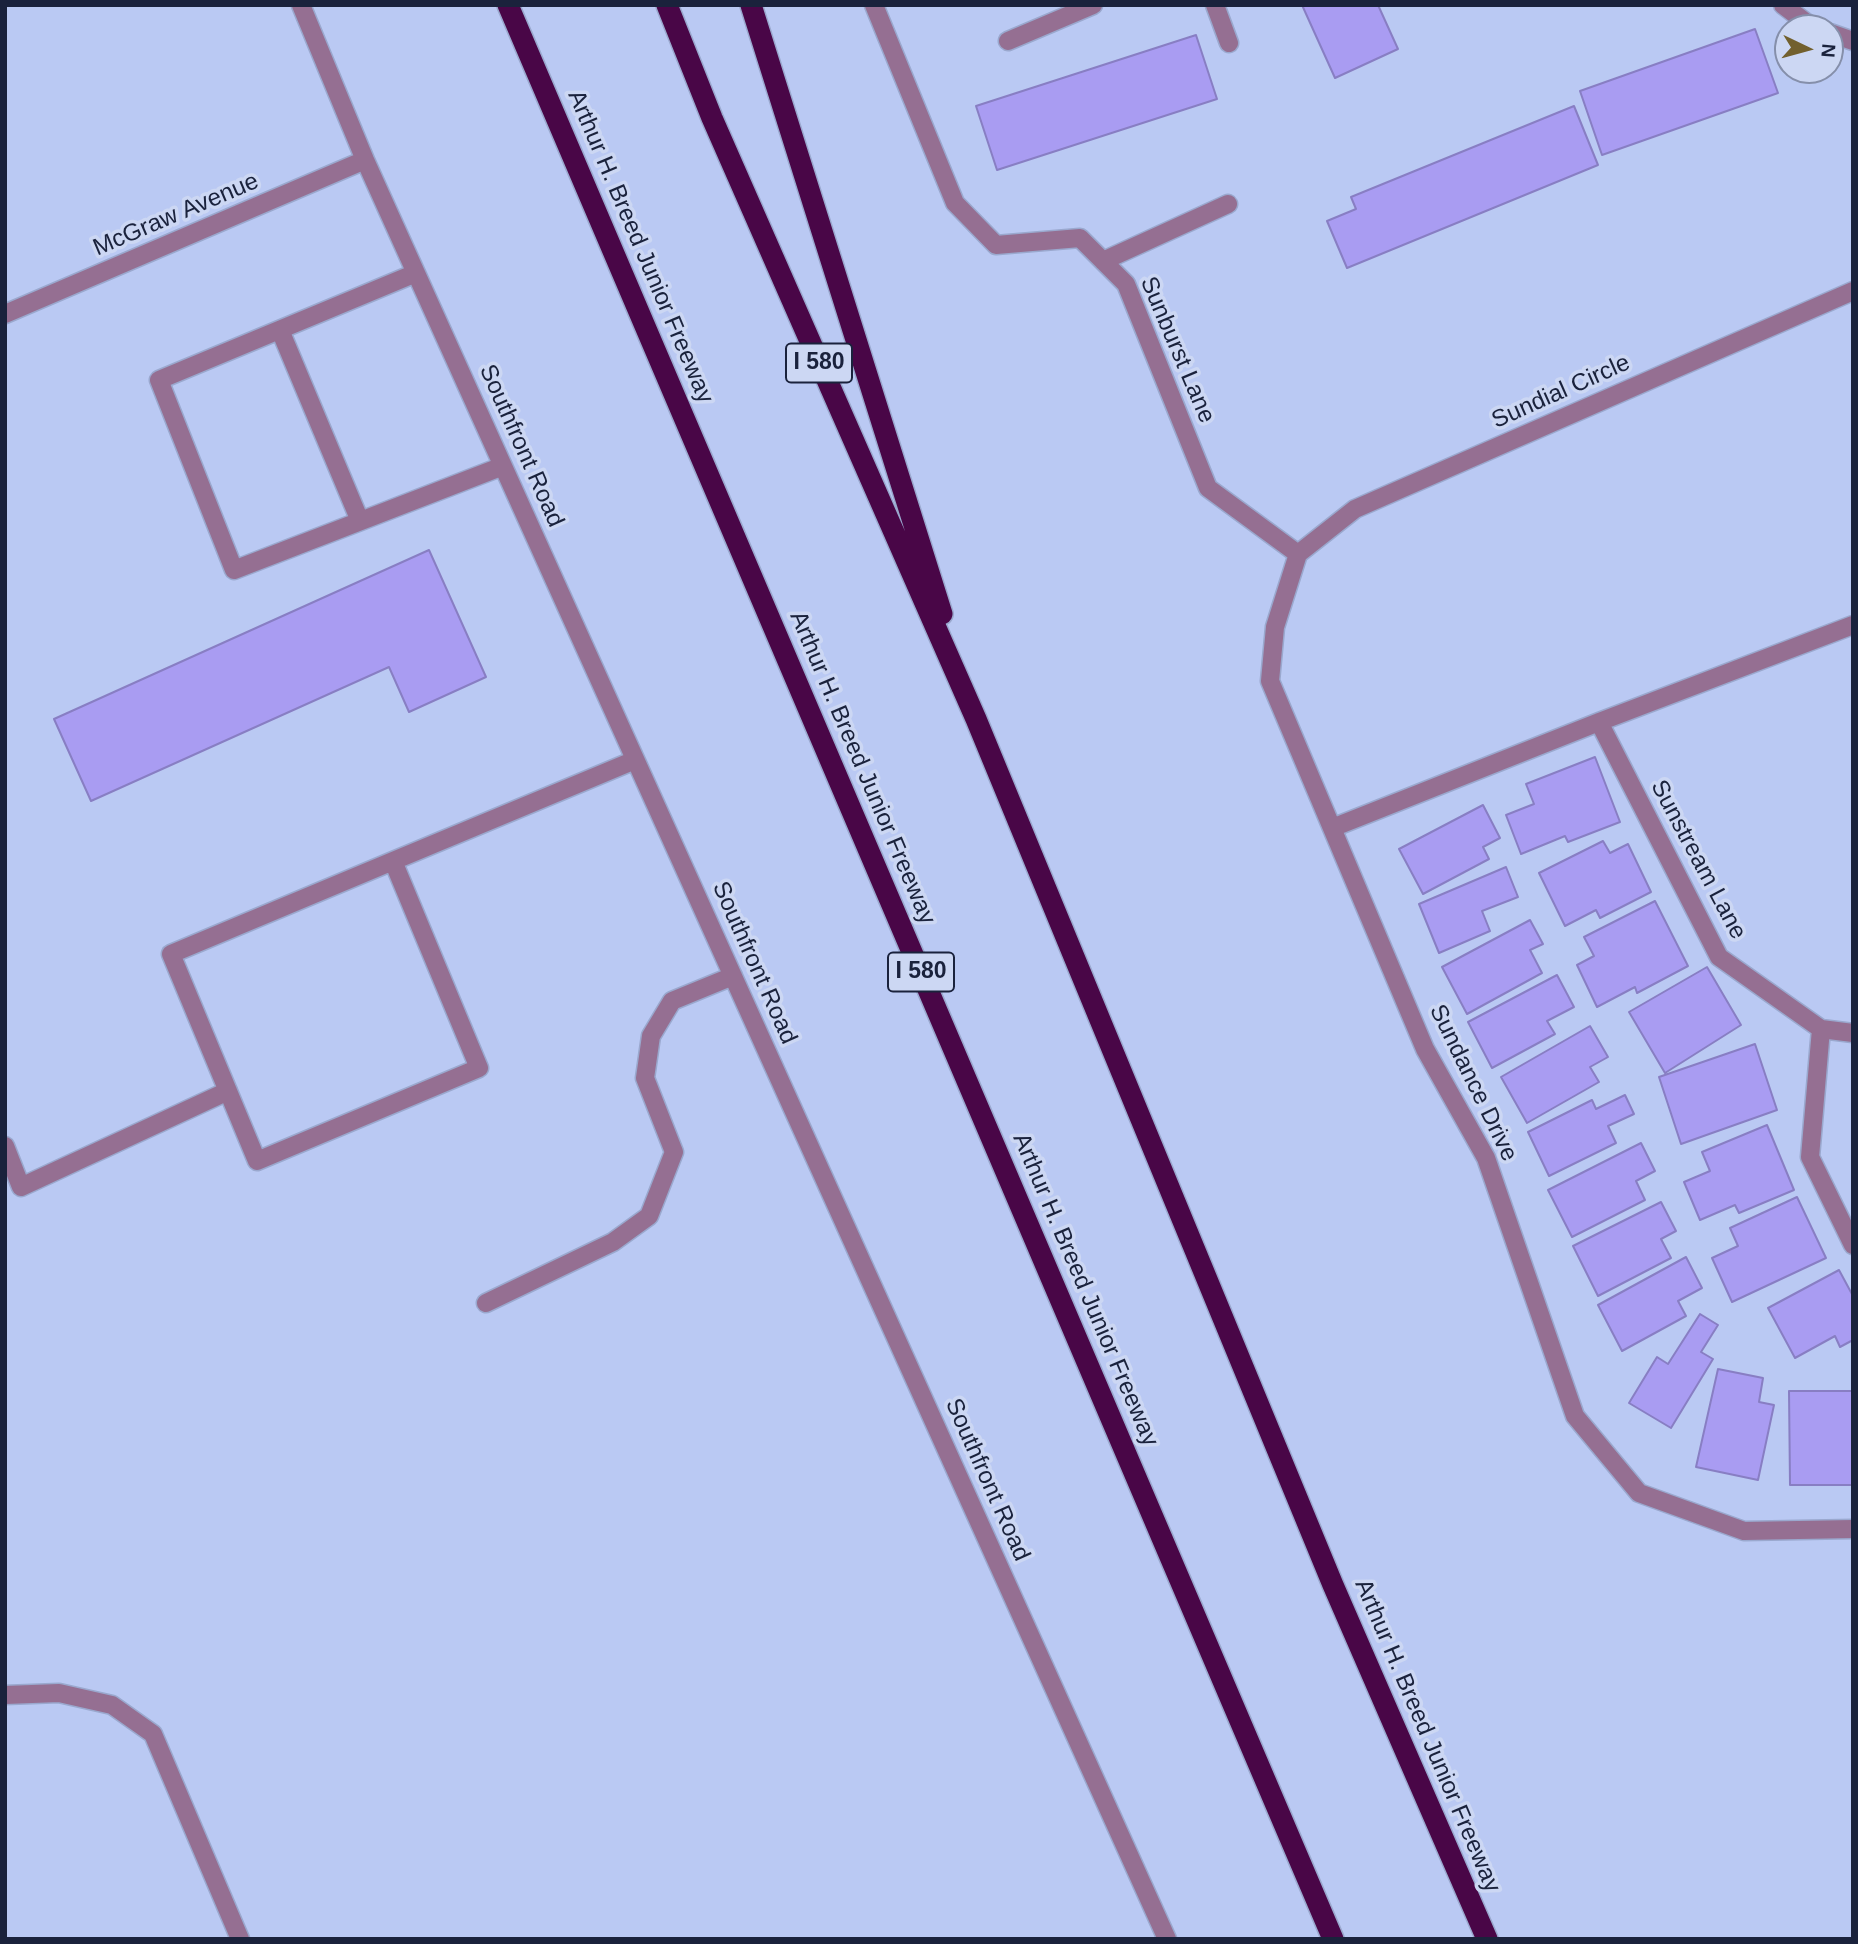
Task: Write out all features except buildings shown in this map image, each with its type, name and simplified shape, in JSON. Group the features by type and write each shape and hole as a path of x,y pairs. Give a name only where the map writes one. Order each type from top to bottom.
{"highway":[{"name":"Arthur H. Breed Junior Freeway","path":"508,5 1332,1939"},
{"name":"Arthur H. Breed Junior Freeway","path":"667,5 712,118 976,719 1333,1585 1486,1939"},
{"path":"751,5 976,719"}],"street":[{"name":"Southfront Road","path":"301,5 365,160 1167,1939"},
{"name":"Sunburst Lane","path":"874,5 955,203 996,245 1080,238 1126,284 1208,488 1298,554"},
{"path":"1007,41 1093,5"},
{"path":"1214,5 1229,43"},
{"name":"McGraw Avenue","path":"5,314 365,160"},
{"path":"1103,261 1228,204"},
{"path":"416,273 159,380 234,570 503,466"},
{"name":"Sundial Circle","path":"1298,554 1356,509 1853,291"},
{"path":"280,330 360,521"},
{"name":"Sundance Drive","path":"1298,554 1275,627 1270,681 1425,1049 1486,1158 1575,1416 1639,1493 1744,1531 1853,1530"},
{"path":"1332,828 1598,722 1853,625"},
{"name":"Sunstream Lane","path":"1598,722 1719,957 1821,1029 1853,1033"},
{"path":"393,861 479,1068 257,1161 171,954 393,861 635,760"},
{"path":"486,1303 613,1242 649,1216 674,1152 645,1078 651,1037 672,1001 733,976"},
{"path":"1821,1029 1810,1157 1853,1245"},
{"path":"5,1146 21,1187 228,1091"},
{"path":"5,1695 59,1693 112,1705 153,1734 240,1939"}]}
